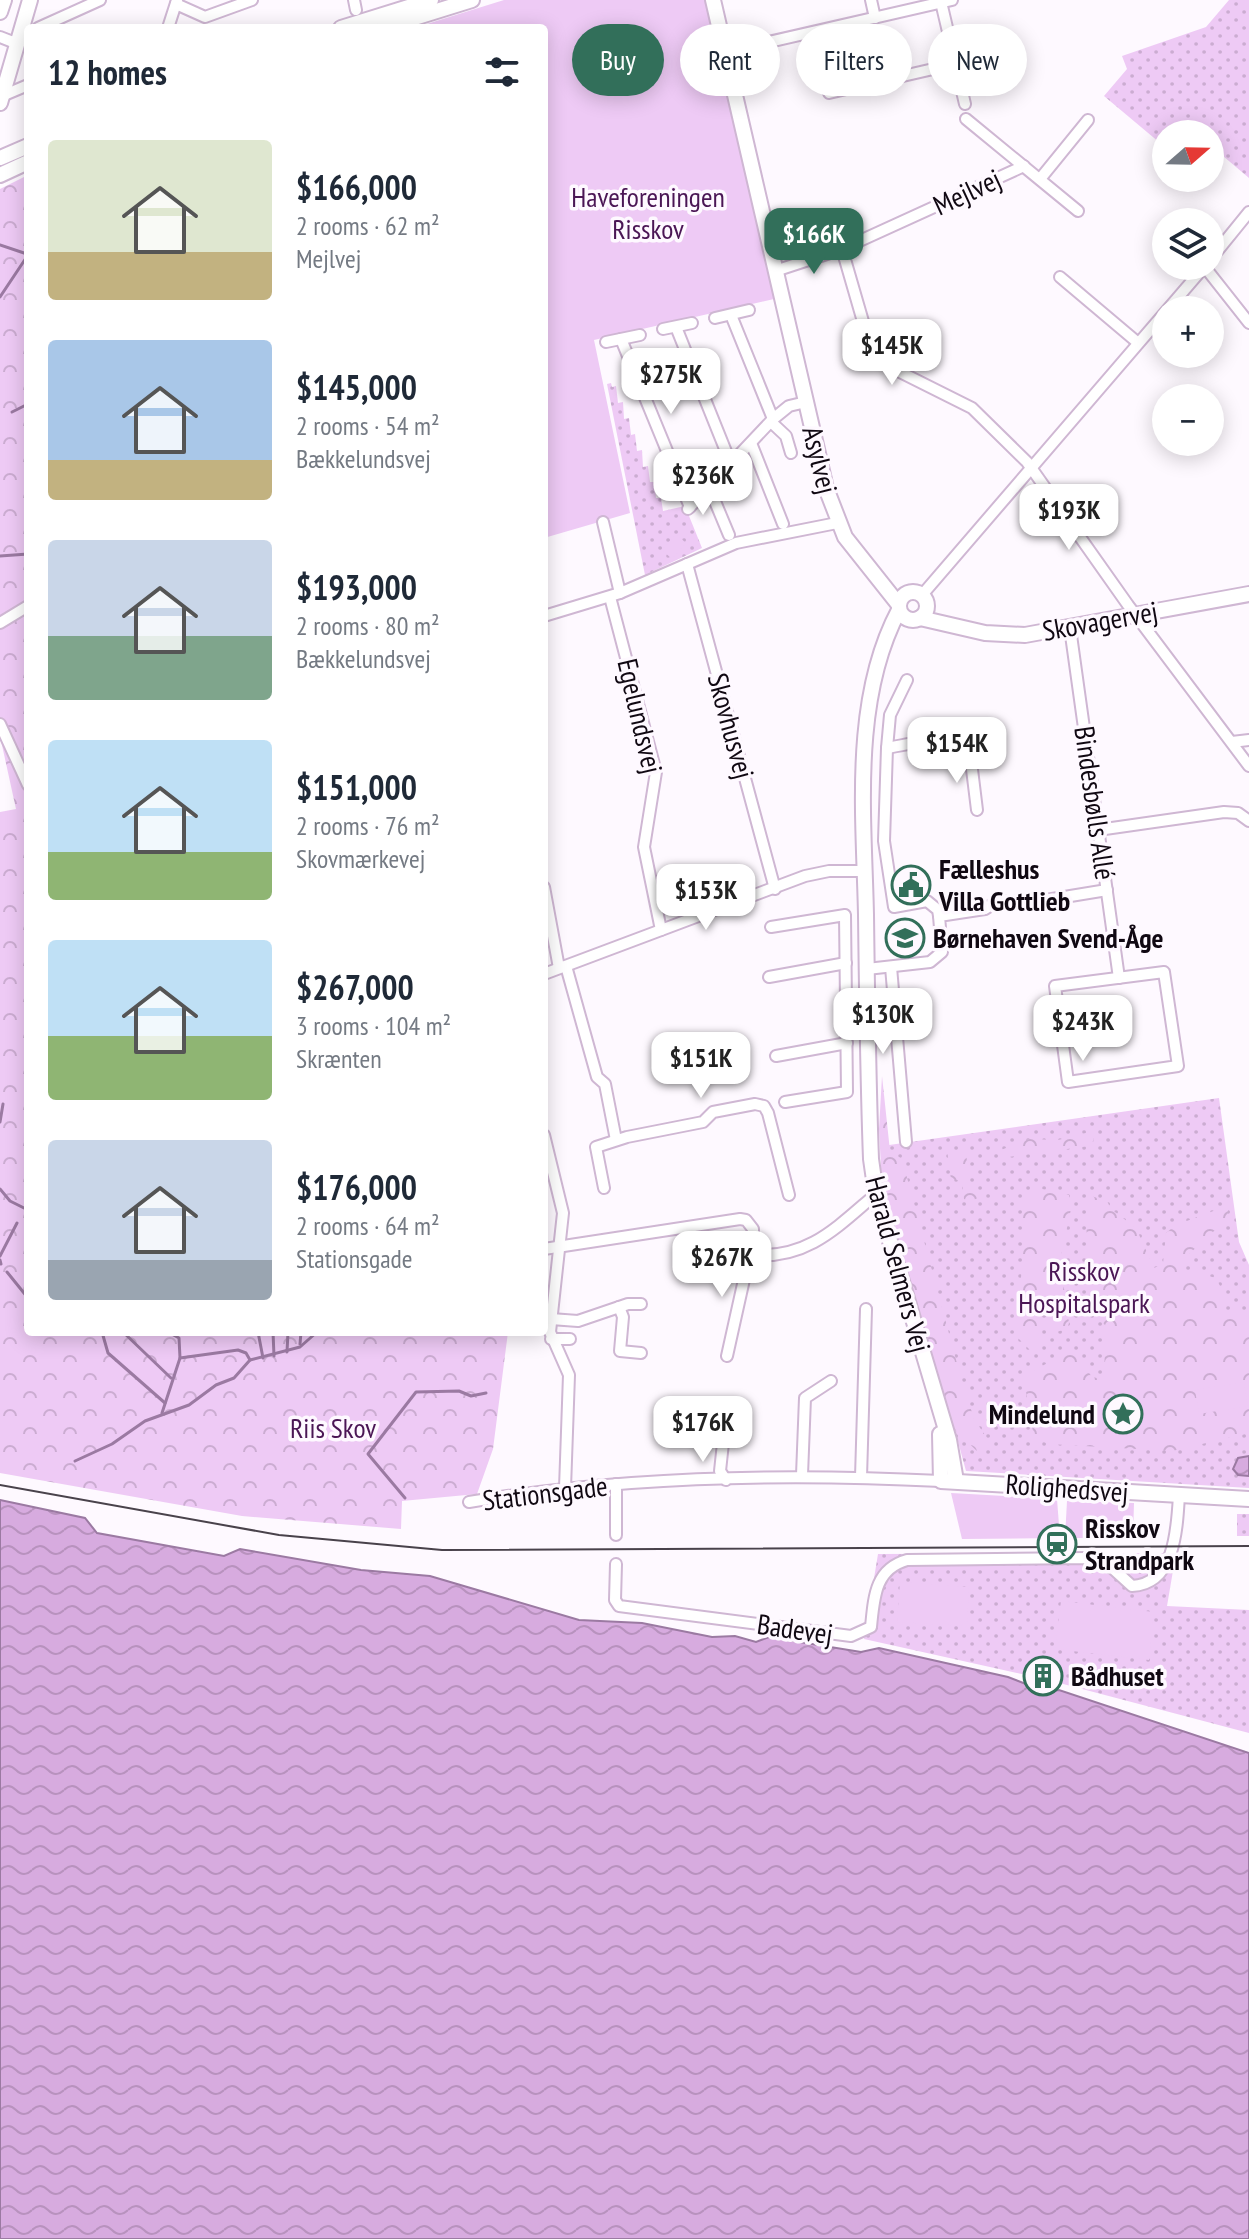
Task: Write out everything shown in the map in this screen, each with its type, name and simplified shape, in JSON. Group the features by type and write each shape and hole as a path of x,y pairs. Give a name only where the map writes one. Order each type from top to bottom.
{"street":[{"path":"0,12 4,0"},
{"path":"30,0 30,24"},
{"path":"40,24 100,0"},
{"path":"169,24 176,2 205,17 252,0"},
{"path":"354,24 431,0"},
{"path":"395,24 472,0"},
{"name":"Asylvej","path":"713,0 719,24"},
{"path":"871,0 875,18"},
{"path":"780,40 946,1 949,24"},
{"path":"1,100 18,44 24,36"},
{"path":"0,37 18,44"},
{"path":"1,100 24,87"},
{"name":"Asylvej","path":"735,96 837,523 863,563 912,607"},
{"path":"963,96 965,104"},
{"path":"966,119 1078,211"},
{"path":"1040,179 1088,120"},
{"path":"0,158 24,148"},
{"path":"0,175 24,164"},
{"name":"Mejlvej","path":"775,271 842,249 1024,166"},
{"path":"1224,243 1249,212"},
{"path":"842,249 864,325 882,359 896,370 972,408 1030,467 1249,766"},
{"path":"1060,277 1137,342"},
{"path":"912,607 1192,280"},
{"path":"1216,280 1249,323"},
{"path":"715,318 749,310"},
{"path":"731,315 772,420 786,436 791,453"},
{"path":"663,329 692,323"},
{"path":"676,327 731,464"},
{"path":"606,342 640,335"},
{"path":"621,339 688,508 772,420 789,406 806,402"},
{"path":"751,443 783,524"},
{"path":"709,487 729,535"},
{"name":"Egelundsvej","path":"603,522 615,595 656,772 644,847 661,930"},
{"path":"548,615 615,595 736,543 837,523"},
{"name":"Skovhusvej","path":"687,564 775,889"},
{"name":"Skovagervej","path":"912,607 951,624 1004,635 1070,628 1249,594"},
{"name":"Harald Selmers Vej","path":"912,607 888,641 866,724 865,871 871,1159 876,1194 955,1464 948,1481"},
{"path":"0,623 24,608"},
{"name":"Bindesbølls Allé","path":"1070,628 1119,978"},
{"path":"867,969 930,962 942,952 938,910 927,901 894,907 884,841 890,715 907,680"},
{"path":"0,724 24,776"},
{"path":"887,748 945,740 966,748 970,753 977,810"},
{"path":"1232,742 1249,740"},
{"path":"1098,830 1224,812 1238,813 1249,821"},
{"path":"548,973 818,872 865,871"},
{"path":"939,916 985,909 996,902 1046,900 1107,890"},
{"path":"548,904 563,967 597,1077 605,1084 616,1140"},
{"path":"771,927 845,915 847,1092 785,1102"},
{"path":"845,925 866,924"},
{"path":"769,977 846,963"},
{"path":"891,967 906,1142"},
{"path":"1164,972 1178,1066 1068,1082 1055,986 1119,978 1164,972"},
{"path":"776,1056 847,1043"},
{"path":"604,1188 596,1147 703,1122 713,1112 755,1104 764,1106 789,1195"},
{"path":"548,1150 561,1197 551,1339 569,1375 565,1488"},
{"path":"753,1255 792,1254 831,1233 876,1194"},
{"path":"548,1248 746,1220 753,1229 753,1255 747,1266 727,1356"},
{"path":"551,1319 578,1321 619,1307 641,1304"},
{"path":"619,1307 623,1317 620,1351 641,1353"},
{"path":"861,1477 866,1309"},
{"path":"551,1339 570,1339"},
{"path":"802,1475 805,1398 831,1381"},
{"path":"726,1480 720,1471 727,1406"},
{"name":"Stationsgade","path":"469,1502 565,1488 802,1475 948,1481"},
{"name":"Rolighedsvej","path":"948,1481 1249,1499"},
{"path":"616,1484 616,1535"},
{"name":"Badevej","path":"616,1564 615,1600 619,1606 837,1637 851,1636 871,1627 877,1585 890,1566 907,1560 1089,1558 1110,1566 1132,1586 1148,1585 1163,1572 1168,1561 1179,1495"}],"green space":[{"name":"Haveforeningen Risskov","path":"504,0 705,0 711,24 680,24 680,96 727,96 774,299 594,340 630,513 548,537 548,24 427,24"},
{"path":"1229,0 1249,0 1249,178 1224,157 1224,120 1152,120 1152,136 1104,96 1127,69 1122,56 1206,27"},
{"name":"Riis Skov","path":"24,177 24,1336 507,1336 493,1449 477,1494 402,1501 401,1529 242,1516 0,1473 0,812 16,809 0,736 0,189"},
{"path":"611,383 612,387 616,386 618,403 623,402 624,419 629,418 631,435 635,434 637,451 642,450 643,467 648,466 650,482 654,482 656,498 661,498 663,511 685,506 702,548 645,575 607,384"},
{"path":"676,534 686,543 672,559 662,550"},
{"path":"882,1076 890,1151 902,1159 958,1367 974,1419 987,1438 984,1450 979,1453 952,1427 882,1187 879,1129"},
{"name":"Risskov Hospitalspark","path":"1219,1098 1239,1242 1249,1265 1249,1488 966,1471 890,1191 882,1146"},
{"path":"1090,1132 1094,1140 1089,1146 1008,1157 1001,1150 1029,1139 1058,1140"},
{"path":"947,1150 966,1150 970,1180 981,1197 970,1201 964,1199 962,1181 951,1179"},
{"path":"1042,1189 1069,1195 1071,1209 1060,1261 1069,1323 1067,1329 1056,1332 1050,1327 1045,1308 1040,1307 1039,1345 1030,1350 1016,1336 1023,1254 1022,1202"},
{"path":"1091,1196 1107,1201 1111,1209 1136,1228 1154,1268 1163,1264 1166,1233 1176,1225 1224,1207 1228,1210 1227,1219 1188,1255 1184,1266 1186,1270 1216,1278 1222,1290 1222,1308 1231,1313 1249,1312 1249,1433 1172,1451 1049,1444 1034,1438 1024,1380 1028,1376 1066,1351 1073,1351 1092,1377 1097,1378 1104,1373 1106,1326 1088,1308 1086,1199"},
{"path":"1244,1382 1248,1406 1199,1414 1195,1390"},
{"path":"951,1493 1057,1499 1060,1538 962,1539"},
{"path":"1067,1501 1134,1503 1133,1538 1065,1538"},
{"path":"1237,1514 1249,1514 1249,1536 1237,1536"},
{"name":"Risskov Strandpark","path":"1176,1553 1167,1606 1249,1610 1249,1733 1048,1680 864,1639 878,1554"},
{"path":"900,1582 969,1587 967,1626 897,1622"},
{"path":"1061,1601 1154,1612 1149,1660 1055,1649"}],"water":[{"path":"1249,1456 1249,1476 1238,1475 1233,1469 1238,1458"},
{"path":"0,1500 85,1518 97,1533 224,1556 240,1549 361,1570 430,1576 579,1620 642,1623 712,1637 735,1636 756,1642 769,1637 861,1652 879,1648 1008,1677 1046,1692 1059,1690 1249,1753 1249,2239 0,2239"}],"waterway":[{"path":"0,245 24,253"},
{"path":"0,297 24,261"},
{"path":"12,412 24,406"},
{"path":"0,556 24,554"},
{"path":"0,1122 3,1104"},
{"path":"0,1189 10,1201 24,1208"},
{"path":"0,1256 17,1223"},
{"path":"0,1260 1,1264"},
{"path":"7,1272 24,1293"},
{"path":"103,1336 108,1353 165,1403"},
{"path":"127,1336 171,1378"},
{"path":"162,1413 180,1358 179,1338 175,1336"},
{"path":"259,1336 263,1358"},
{"path":"273,1336 274,1356"},
{"path":"287,1352 288,1336"},
{"path":"300,1344 301,1336"},
{"path":"250,1360 300,1347 312,1336"},
{"path":"75,1461 112,1444 145,1421 189,1405 216,1385 234,1378 250,1360 246,1353 238,1350 180,1358"},
{"path":"405,1498 368,1454 416,1392 459,1391 471,1396 486,1393"}],"tram line":[{"path":"0,1485 279,1535 442,1550 1249,1546"}],"place":[{"name":"Fælleshus Villa Gottlieb","path":"911,885"},
{"name":"Børnehaven Svend-Åge","path":"905,938"},
{"name":"Mindelund","path":"1123,1414"},
{"name":"Risskov Strandpark","path":"1057,1544"},
{"name":"Bådhuset","path":"1043,1676"}]}
